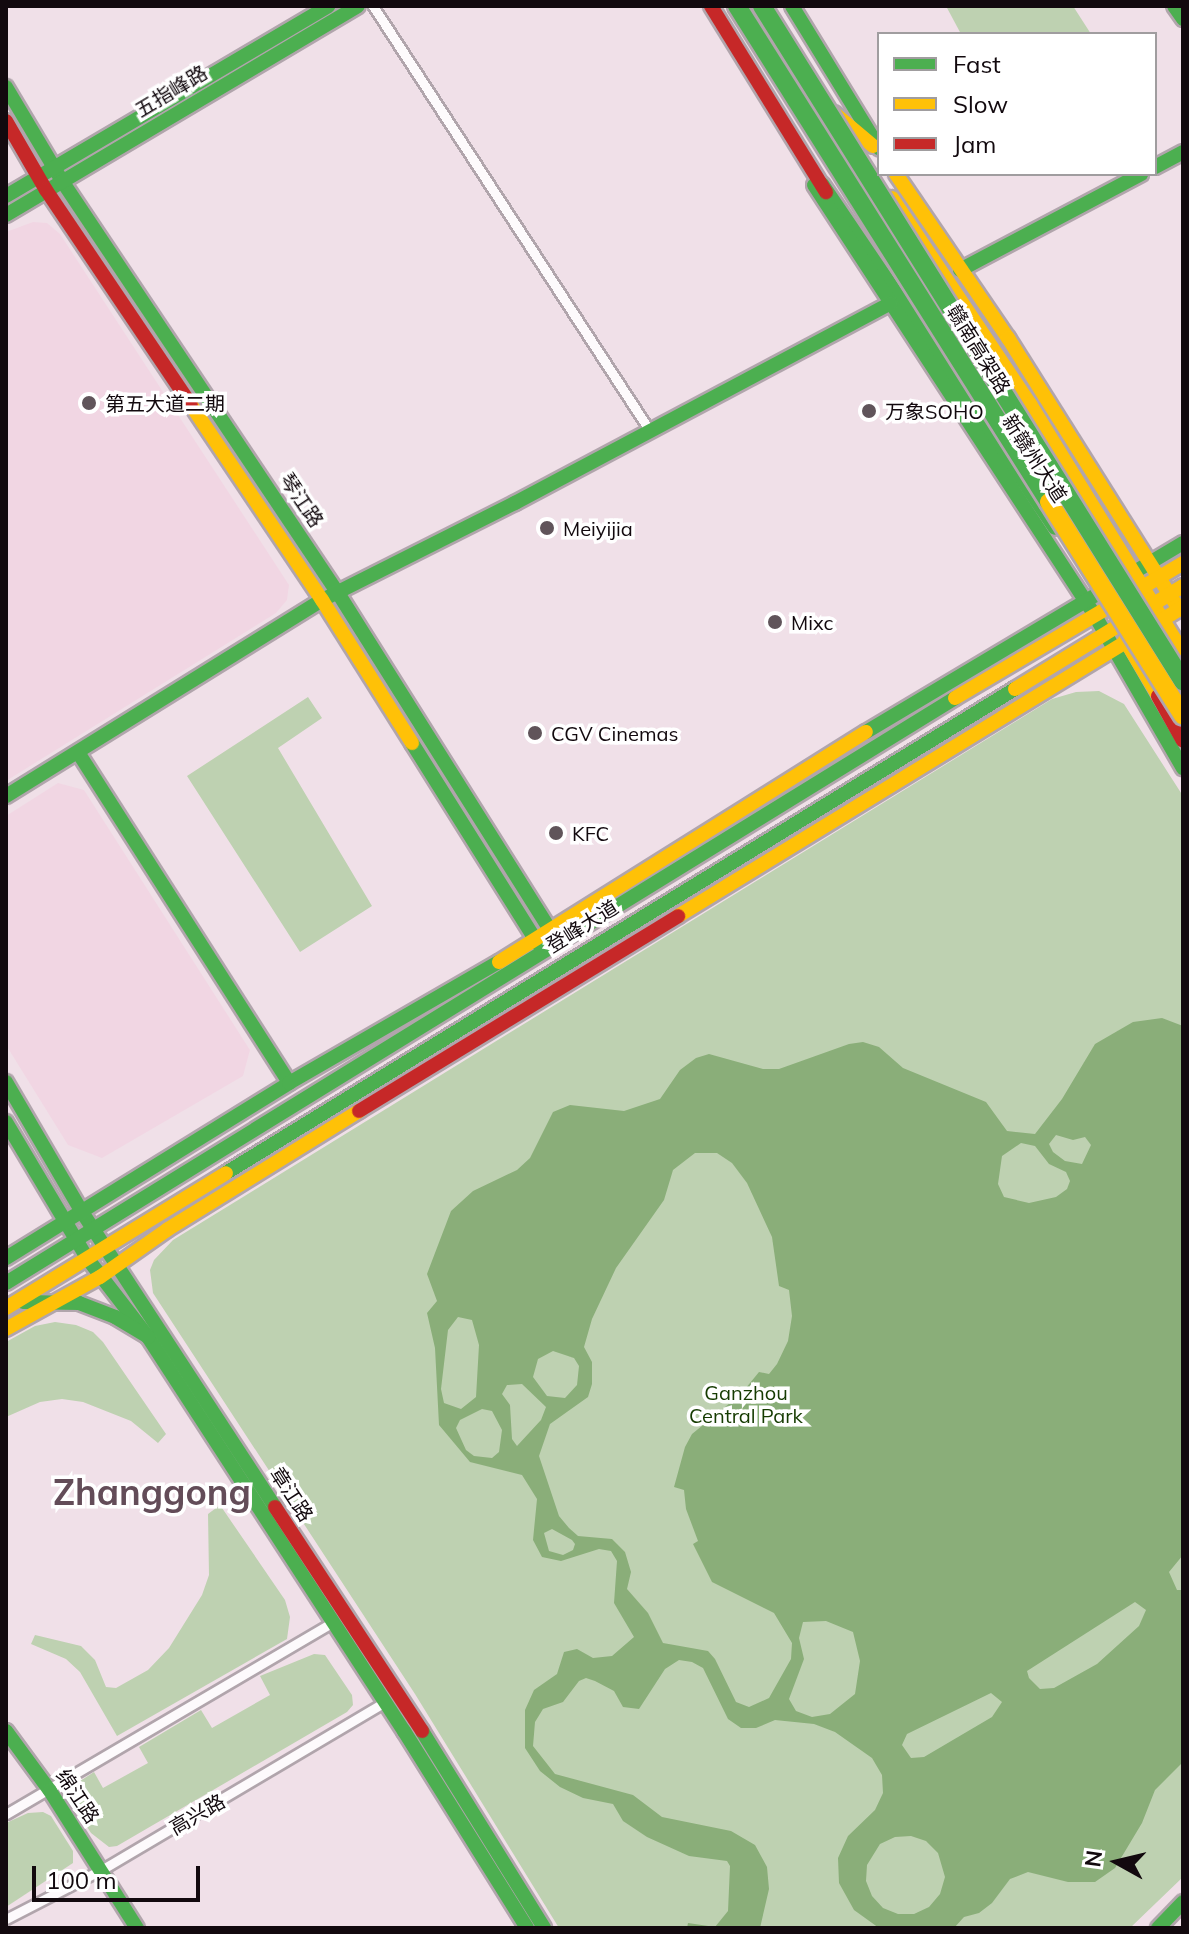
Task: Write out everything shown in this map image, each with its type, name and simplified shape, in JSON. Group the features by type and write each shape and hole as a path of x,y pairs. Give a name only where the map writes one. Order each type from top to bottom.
{"main road":[{"name":"五指峰路","path":"6,215 51,178 328,6"},
{"name":"五指峰路","path":"6,196 51,178 358,6"},
{"path":"700,6 890,304 1095,603 1131,571 1183,543"},
{"name":"新赣州大道","path":"713,6 826,192 995,436 1116,638 1158,696 1183,739"},
{"name":"赣南高架路","path":"737,6 1183,716"},
{"name":"赣南高架路","path":"762,6 1183,681"},
{"name":"新赣州大道","path":"770,6 834,113 1030,404 1183,653"},
{"path":"792,6 877,147"},
{"path":"1174,6 1183,19"},
{"name":"琴江路","path":"6,87 51,178"},
{"path":"834,113 877,148"},
{"name":"琴江路","path":"6,121 51,178 330,597 545,939"},
{"path":"1157,166 1183,152"},
{"path":"897,176 1008,338 1160,577 1180,602"},
{"path":"960,270 1137,176"},
{"path":"6,796 79,754 330,597 890,304"},
{"path":"1008,338 1030,404"},
{"path":"949,390 995,436"},
{"name":"登峰大道","path":"6,1283 94,1230 545,939 1095,603 1141,588 1183,563"},
{"name":"登峰大道","path":"8,1306 1157,612 1180,602"},
{"path":"6,1329 100,1277 1116,638 1183,768"},
{"path":"79,754 289,1083"},
{"path":"6,1258 289,1083 545,939"},
{"name":"章江路","path":"6,1082 82,1212 417,1724 544,1928"},
{"name":"章江路","path":"6,1122 76,1241 148,1337 385,1702 527,1928"},
{"path":"8,1306 58,1300 92,1308 148,1337"},
{"name":"绵江路","path":"6,1731 50,1791 137,1928"},
{"path":"1158,1928 1183,1902"}],"street":[{"path":"373,6 650,431"},
{"path":"6,1814 50,1791 333,1622"},
{"name":"高兴路","path":"6,1919 101,1870 385,1702"}],"shaded area":[{"name":"第五大道二期","path":"33,222 47,223 60,234 289,585 287,600 276,613 6,781 6,232"},
{"path":"58,783 84,790 250,1050 243,1076 102,1158 68,1145 6,1045 6,816"},
{"path":"1162,1018 1183,1026 1183,1555 1169,1572 1177,1590 1183,1590 1183,1762 1155,1790 1142,1823 1115,1868 1095,1882 1068,1882 1028,1872 1010,1879 992,1903 979,1913 964,1917 954,1928 879,1928 854,1910 839,1883 838,1858 848,1836 875,1810 883,1793 882,1775 872,1758 835,1732 814,1724 775,1720 756,1728 741,1728 728,1719 703,1668 692,1662 679,1660 665,1669 639,1709 623,1707 614,1691 586,1678 579,1681 563,1702 543,1709 535,1722 533,1746 555,1774 633,1795 662,1817 731,1831 755,1845 767,1867 769,1889 760,1928 687,1928 688,1923 715,1927 728,1911 730,1866 727,1861 689,1856 647,1837 623,1821 613,1804 583,1798 560,1787 540,1771 525,1748 525,1710 534,1690 557,1674 564,1652 577,1649 593,1658 612,1656 634,1637 614,1603 617,1561 611,1551 599,1549 561,1561 542,1557 533,1540 537,1499 522,1475 470,1462 439,1425 435,1348 427,1313 437,1301 427,1274 451,1211 473,1191 517,1170 530,1158 553,1112 570,1105 624,1111 660,1099 680,1070 696,1058 709,1054 763,1069 779,1069 863,1042 879,1047 903,1068 986,1102 1007,1131 1035,1134 1062,1099 1095,1044 1133,1022","holes":["1056,1135 1073,1140 1085,1137 1091,1145 1082,1164 1065,1161 1053,1152 1049,1144","1021,1143 1035,1146 1049,1164 1066,1172 1070,1181 1067,1189 1056,1197 1029,1203 1004,1197 998,1184 1002,1156","695,1153 717,1153 732,1163 747,1183 772,1237 779,1286 789,1290 792,1316 788,1341 777,1364 769,1374 759,1372 741,1394 692,1434 685,1447 674,1487 684,1490 686,1509 698,1541 693,1544 712,1582 774,1613 792,1643 791,1659 769,1698 749,1707 736,1702 708,1651 663,1643 648,1613 627,1589 631,1572 625,1552 612,1539 578,1536 569,1528 559,1516 539,1456 550,1424 588,1397 592,1384 592,1362 584,1347 592,1319 616,1268 664,1200 673,1170","458,1317 472,1320 479,1345 476,1397 461,1409 444,1403 441,1389 448,1330","553,1351 574,1358 579,1366 577,1385 565,1398 547,1396 533,1377 538,1359","522,1384 546,1407 541,1420 517,1446 512,1439 510,1405 502,1394 507,1385","482,1409 492,1411 502,1430 499,1452 492,1458 474,1456 466,1450 456,1428 460,1420","552,1529 572,1540 575,1544 573,1550 563,1555 549,1551 544,1533","1135,1602 1146,1610 1139,1626 1097,1664 1054,1688 1040,1689 1029,1678 1027,1671","826,1621 853,1632 860,1661 855,1694 830,1714 812,1717 796,1711 789,1699 804,1659 799,1638 803,1622","991,1693 1002,1702 992,1717 924,1757 911,1758 902,1745 907,1734","911,1836 926,1841 938,1853 945,1877 940,1894 929,1907 914,1914 898,1914 883,1908 872,1896 866,1881 867,1865 880,1844 895,1837"]}],"green space":[{"path":"946,6 1073,6 1090,32 960,32"},
{"name":"Ganzhou Central Park","path":"1099,691 1124,704 1183,796 1183,1877 1130,1928 559,1928 415,1694 153,1293 150,1270 154,1260 173,1240 1052,699 1076,692"},
{"path":"308,697 322,718 278,748 372,906 300,952 187,776"},
{"path":"55,1322 76,1325 93,1332 103,1342 166,1434 158,1443 131,1421 83,1402 62,1399 40,1402 6,1417 6,1342 35,1326"},
{"path":"220,1505 285,1600 290,1617 287,1639 117,1736 80,1672 66,1659 31,1644 35,1635 81,1646 95,1660 106,1687 116,1688 148,1670 169,1648 202,1595 209,1575 208,1514"},
{"path":"314,1654 325,1655 352,1695 353,1705 347,1712 117,1846 109,1847 91,1833 74,1807 77,1783 94,1772 103,1788 148,1763 139,1747 201,1710 212,1728 270,1695 260,1676"},
{"path":"43,1812 51,1816 73,1851 73,1863 6,1907 6,1823 28,1813"}],"traffic: fast":[{"path":"6,196 328,6"},
{"path":"6,215 358,6"},
{"path":"737,6 1049,502"},
{"path":"762,6 1183,681"},
{"path":"792,6 877,145"},
{"path":"1174,6 1183,19"},
{"path":"6,87 62,181 338,593 552,933"},
{"path":"1157,166 1183,152"},
{"path":"960,270 1137,176"},
{"path":"822,184 1055,528"},
{"path":"814,185 1094,614 1183,768"},
{"path":"6,796 322,600 515,503 890,304"},
{"path":"866,732 1183,543"},
{"path":"226,1173 1015,689"},
{"path":"6,1283 955,698"},
{"path":"412,743 538,944"},
{"path":"79,754 289,1083"},
{"path":"6,1258 289,1083 499,962"},
{"path":"6,1082 82,1212 275,1507"},
{"path":"6,1122 87,1258 148,1337 404,1731 527,1928"},
{"path":"23,1302 79,1303 115,1317 148,1337"},
{"path":"6,1731 50,1791 137,1928"},
{"path":"422,1731 544,1928"},
{"path":"1158,1928 1183,1902"}],"traffic: slow":[{"path":"834,113 873,146"},
{"path":"897,176 1008,338 1175,603"},
{"path":"892,198 1030,404 1183,653"},
{"path":"191,405 322,600 412,743"},
{"path":"1049,502 1183,716"},
{"path":"955,698 1183,563"},
{"path":"1015,689 1183,586"},
{"path":"678,916 1183,607"},
{"path":"1125,640 1162,702"},
{"path":"499,962 866,732"},
{"path":"6,1329 100,1277 168,1229 359,1111"},
{"path":"6,1308 226,1173"}],"traffic: jam":[{"path":"711,6 826,192"},
{"path":"6,121 46,190 191,405"},
{"path":"1158,696 1183,741"},
{"path":"359,1111 678,916"},
{"path":"275,1507 422,1731"}],"place":[{"name":"第五大道二期","path":"89,403"},
{"name":"万象SOHO","path":"869,411"},
{"name":"Meiyijia","path":"547,528"},
{"name":"Mixc","path":"775,622"},
{"name":"CGV Cinemas","path":"535,733"},
{"name":"KFC","path":"556,833"}],"district":[{"name":"Zhanggong","path":"152,1492"}]}
